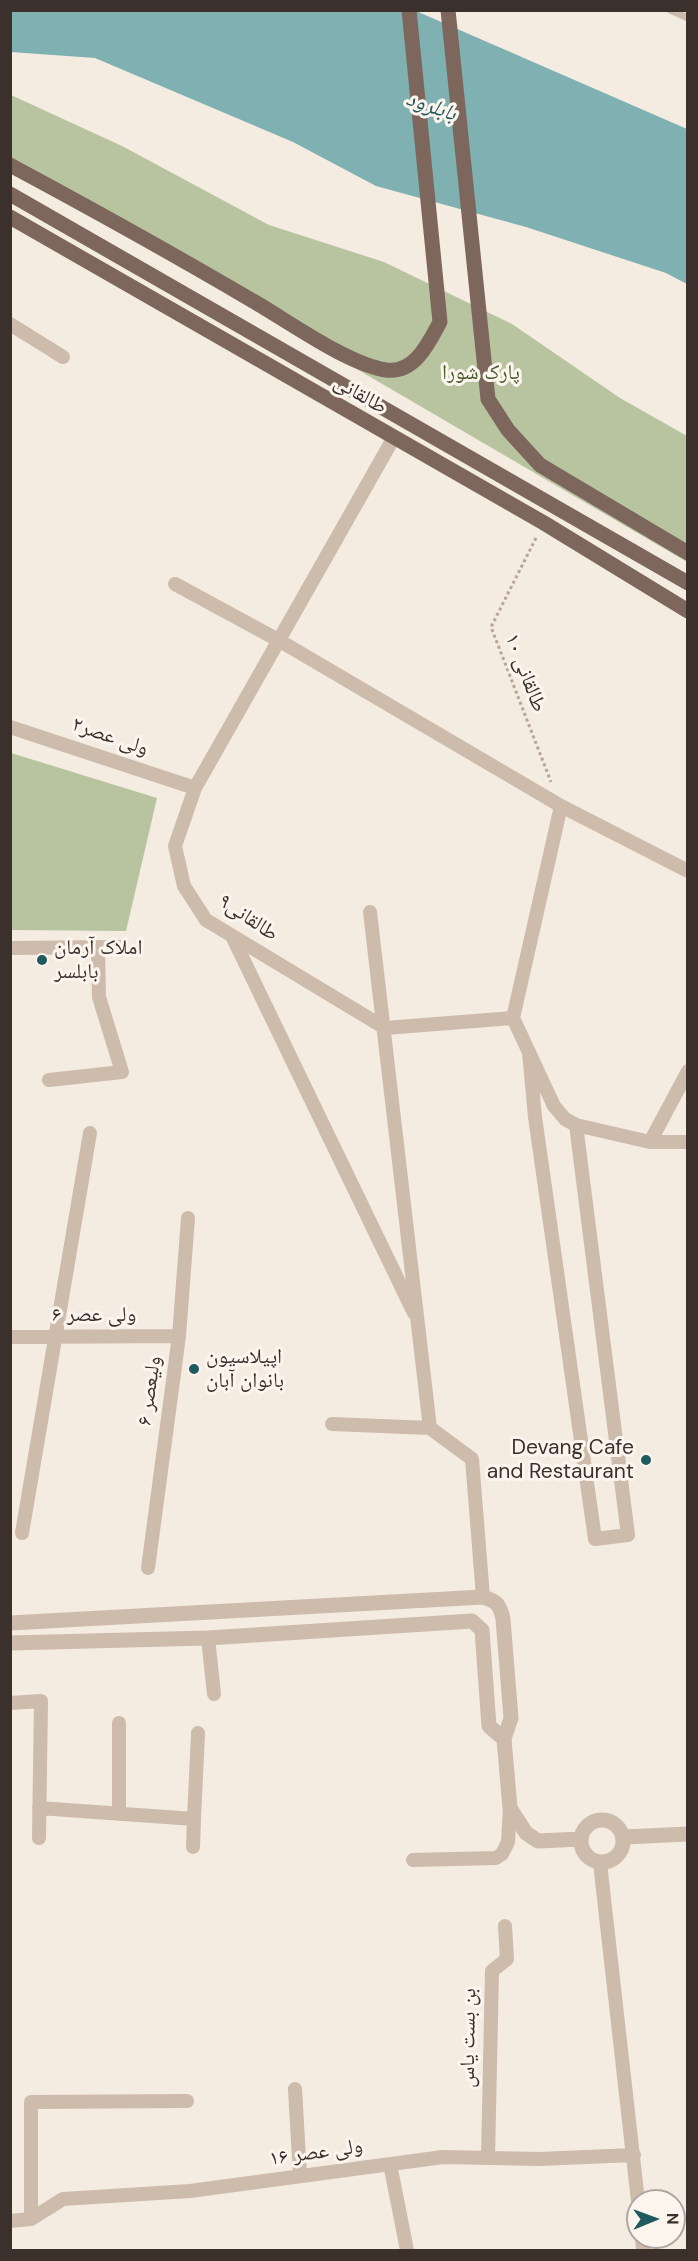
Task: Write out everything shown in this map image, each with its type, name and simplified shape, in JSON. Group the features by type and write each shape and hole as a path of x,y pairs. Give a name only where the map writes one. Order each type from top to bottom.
{"main road":[{"path":"10,165 137,233 346,355 387,370 404,367 423,353 440,322 410,10"},
{"path":"448,10 488,399 514,439 540,465 687,553"},
{"name":"طالقانی","path":"10,194 687,583"},
{"name":"طالقانی","path":"10,217 393,439 544,523 687,611"}],"street":[{"path":"10,324 63,357"},
{"name":"طالقانی۹","path":"385,1028 206,920 184,886 175,846 195,788 393,439"},
{"path":"175,584 280,641 561,806 687,871"},
{"name":"ولی عصر۲","path":"10,727 195,788"},
{"path":"561,806 513,1018 554,1106 565,1119 576,1125 650,1142 687,1142"},
{"path":"370,912 430,1428"},
{"path":"232,936 418,1322"},
{"path":"49,1080 122,1072 99,997 98,947"},
{"path":"10,948 121,947"},
{"path":"385,1028 513,1018"},
{"path":"529,1052 535,1117 595,1539 628,1535 576,1125"},
{"path":"650,1142 687,1071"},
{"path":"22,1533 90,1133"},
{"name":"ولیعصر ۶","path":"148,1568 179,1336 188,1218"},
{"name":"ولی عصر ۶","path":"10,1337 179,1336"},
{"path":"332,1424 430,1428 472,1459 483,1597"},
{"path":"10,1623 483,1597 495,1601 501,1607 511,1718 504,1739 510,1808 508,1842 502,1854 496,1858 412,1860"},
{"path":"271,1608 272,1634"},
{"path":"10,1643 208,1638 472,1621 482,1630 489,1726 504,1739"},
{"path":"208,1638 214,1694"},
{"path":"10,1703 41,1701 39,1838"},
{"path":"119,1723 119,1814"},
{"path":"193,1847 198,1733"},
{"path":"39,1808 194,1819"},
{"path":"510,1808 526,1833 538,1841 581,1839"},
{"path":"598,1820 611,1821 617,1825 624,1837 622,1848 616,1858 600,1863 588,1857 581,1839 586,1827 598,1820"},
{"path":"624,1837 687,1834"},
{"path":"600,1863 637,2189"},
{"name":"بن بست یاس","path":"488,2158 492,1971 507,1959 505,1926"},
{"path":"295,2089 300,2176"},
{"path":"31,2219 31,2102 187,2101"},
{"name":"ولی عصر ۱۶","path":"10,2221 31,2219 63,2199 190,2191 443,2157 539,2159 634,2155"},
{"path":"390,2164 407,2250"}],"lane":[{"path":"670,10 687,18"}],"path":[{"name":"طالقانی ۱۰","path":"544,523 491,627 561,806"}],"green space":[{"name":"پارک شورا","path":"11,95 122,146 269,225 384,262 512,324 620,398 687,436 687,562 11,167"},
{"path":"11,753 157,798 126,931 11,930"}],"water":[{"name":"بابلرود","path":"10,11 416,11 687,129 687,284 666,273 526,227 376,186 293,142 95,58 11,52"}],"place":[{"name":"املاک آرمان بابلسر","path":"42,960"},
{"name":"اپیلاسیون بانوان آبان","path":"194,1369"},
{"name":"Devang Cafe and Restaurant","path":"646,1460"}]}
